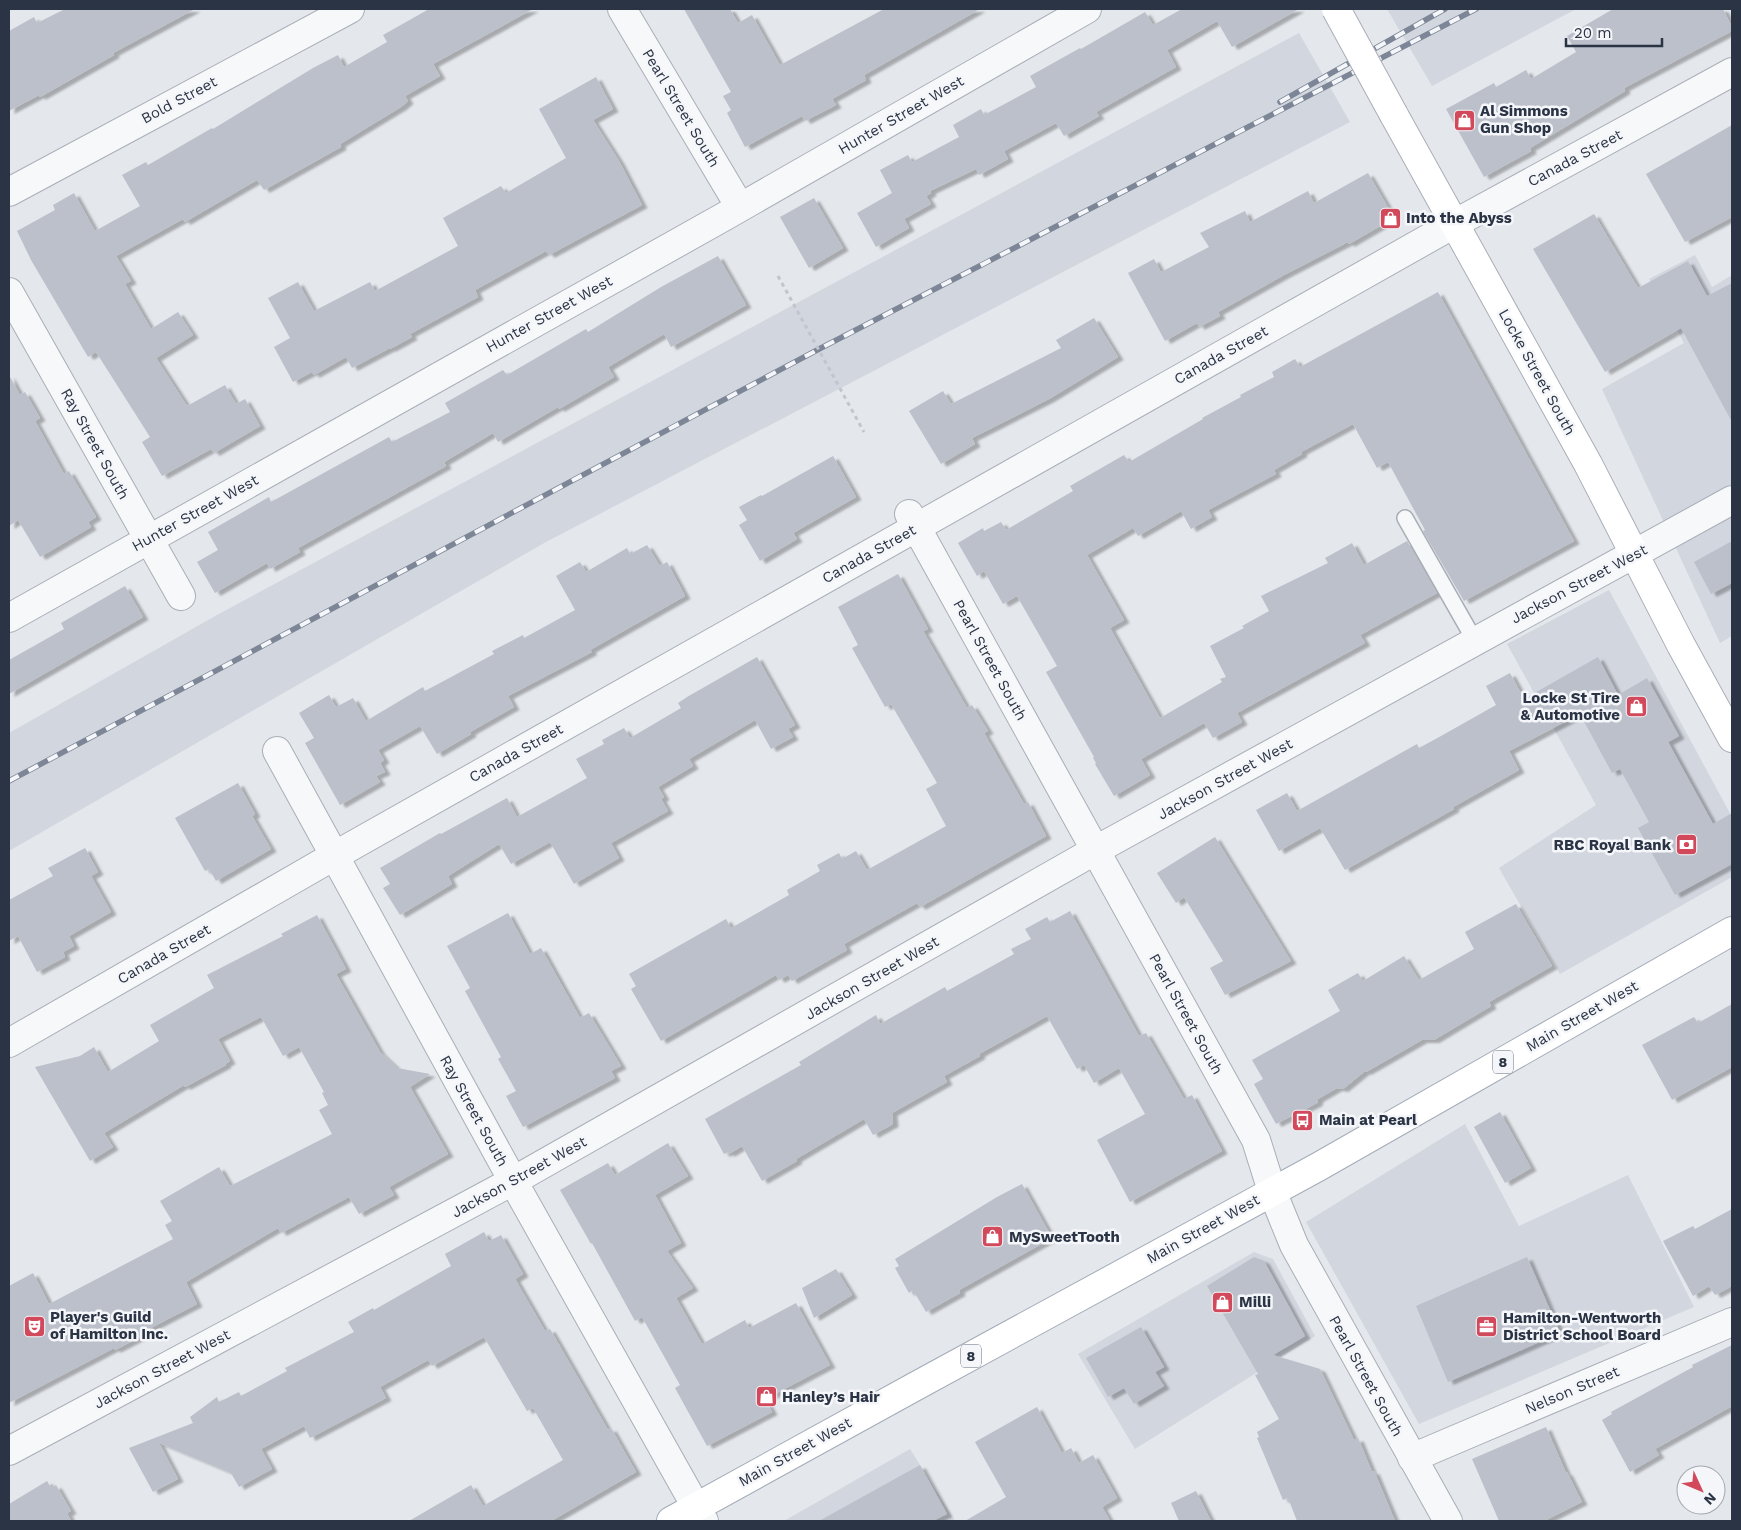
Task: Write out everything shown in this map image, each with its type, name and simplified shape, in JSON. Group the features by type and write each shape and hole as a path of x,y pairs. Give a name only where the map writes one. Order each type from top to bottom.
{"main road":[{"name":"Locke Street South","path":"1336,9 1588,464 1634,555 1732,738"},
{"name":"Main Street West","path":"671,1521 700,1514 1272,1191 1318,1167 1732,931"}],"street":[{"name":"Bold Street","path":"9,192 350,9"},
{"name":"Pearl Street South","path":"622,9 740,207"},
{"name":"Hunter Street West","path":"9,618 740,207 1087,9"},
{"name":"Canada Street","path":"9,1043 912,521 1732,72"},
{"name":"Ray Street South","path":"9,292 181,596"},
{"name":"Jackson Street West","path":"9,1451 513,1181 1096,850 1732,500"},
{"name":"Pearl Street South","path":"912,521 1256,1140 1272,1191 1294,1245 1448,1521"},
{"name":"Ray Street South","path":"277,751 513,1181 700,1514"},
{"name":"Nelson Street","path":"1412,1458 1732,1322"}],"lane":[{"path":"1405,518 1475,641"}],"path":[{"path":"778,276 864,432"}],"shaded area":[{"path":"1387,9 1576,9 1432,86"},
{"path":"1299,33 1350,122 546,542 9,851 9,733 217,615"},
{"path":"1695,255 1712,287 1732,275 1732,636 1720,643 1602,389 1684,343 1649,279"},
{"path":"1609,590 1732,817 1732,877 1560,974 1499,868 1596,805 1507,644"},
{"path":"1465,1124 1519,1226 1628,1175 1694,1307 1419,1424 1306,1222"},
{"path":"1254,1252 1273,1259 1315,1336 1135,1449 1078,1354"},
{"path":"910,1449 955,1521 784,1521"}],"building":[{"path":"65,9 195,9 113,53 114,55 40,97 39,95 9,111 9,31 34,17 37,23"},
{"path":"429,9 533,9 433,64 440,76 405,96 408,101 401,107 340,144 341,147 264,190 257,180 185,222 183,219 116,256 131,281 125,284 151,329 178,312 193,335 156,358 187,406 225,385 236,404 245,399 260,426 214,453 211,449 162,476 142,442 150,437 96,352 88,357 31,260 17,231 55,210 53,205 74,193 95,231 140,206 122,175 146,162 148,165 213,129 313,68 338,55 344,67 387,42 383,35"},
{"path":"684,9 730,9 738,23 752,15 780,65 884,9 980,9 864,75 866,80 832,99 836,105 805,121 802,116 745,147 727,113 731,110 723,96 731,92"},
{"path":"1182,9 1299,9 1232,47 1217,21 1167,50 1176,67 1096,112 1099,116 1064,136 1056,123 1004,151 1008,159 979,175 976,169 930,191 931,193 926,196 931,204 904,219 909,228 876,247 857,213 892,193 880,170 908,155 912,162 959,137 953,125 981,109 984,115 1036,87 1030,76 1145,12 1153,25"},
{"path":"1613,9 1723,9 1732,27 1732,31 1624,88 1625,91 1530,148 1531,151 1484,177 1446,109 1494,83 1496,87 1526,70 1531,79 1576,52 1567,36"},
{"path":"596,77 613,109 593,120 619,161 642,205 549,255 546,251 475,290 478,297 410,334 412,337 390,349 352,368 346,357 314,375 312,372 293,382 274,347 290,338 268,298 298,282 314,311 370,282 375,291 458,246 443,218 501,186 506,193 566,158 539,109"},
{"path":"1732,125 1732,217 1685,242 1646,174"},
{"path":"1368,173 1394,218 1349,244 1348,242 1284,275 1218,312 1220,316 1199,327 1197,323 1165,341 1128,273 1154,259 1161,272 1209,247 1200,233 1245,211 1250,222 1308,191 1314,203"},
{"path":"814,198 843,248 809,268 780,217"},
{"path":"1594,214 1638,288 1688,261 1707,296 1732,283 1732,422 1681,328 1605,372 1533,249"},
{"path":"718,256 746,305 671,347 664,334 608,367 614,377 559,409 558,407 498,442 493,433 444,462 446,466 298,548 300,552 270,569 267,563 215,593 197,562 218,550 208,532 269,497 271,502 389,437 392,442 450,412 445,403 503,370 507,375 586,329 588,332 661,287"},
{"path":"1438,292 1574,541 1464,601 1423,531 1425,530 1388,462 1377,468 1353,424 1301,452 1302,454 1274,470 1276,474 1208,510 1212,517 1191,529 1181,511 1138,536 1133,528 1087,555 1124,620 1110,628 1160,718 1222,682 1220,679 1226,677 1210,646 1244,628 1242,626 1269,611 1261,596 1328,563 1325,558 1352,543 1364,565 1407,541 1437,593 1360,635 1365,643 1237,713 1242,722 1213,738 1204,723 1141,759 1150,775 1114,796 1046,672 1057,666 1017,596 1003,604 984,571 977,576 958,543 983,528 984,531 1001,522 1006,530 1073,491 1070,486 1124,455 1129,462 1241,397 1240,395 1274,377 1272,372 1295,359 1300,367"},
{"path":"1094,318 1118,357 1049,399 972,438 975,444 941,464 909,411 943,391 951,404 1061,348 1056,340"},
{"path":"9,375 20,395 25,392 40,418 35,421 64,474 69,471 96,517 88,522 91,527 40,557 18,520 9,526"},
{"path":"833,456 856,497 793,533 797,539 760,561 739,525 747,520 739,507"},
{"path":"1732,541 1732,583 1711,594 1694,562"},
{"path":"647,545 660,566 667,562 685,596 590,650 592,652 508,696 514,707 470,732 471,734 437,754 420,726 378,750 384,760 380,763 385,772 376,776 380,782 340,805 305,743 314,738 299,713 329,695 336,707 353,698 366,721 423,687 425,691 494,654 492,651 523,635 524,638 575,610 556,576 580,562 586,572 627,548 630,554"},
{"path":"898,574 928,629 923,631 967,708 972,705 988,731 984,733 1024,804 1028,802 1046,836 920,907 917,903 844,944 847,950 792,981 788,975 779,980 776,975 661,1041 631,989 636,986 629,974 726,919 731,928 789,895 787,890 820,871 817,865 839,853 842,859 856,851 867,870 946,826 926,789 937,783 891,704 885,707 852,648 858,645 838,607"},
{"path":"125,586 143,617 9,694 9,660 64,629 61,623"},
{"path":"757,657 795,725 788,729 793,737 771,749 755,720 689,759 693,766 658,787 664,797 661,799 668,811 611,843 619,858 574,884 550,842 511,864 499,844 448,876 452,884 400,915 383,888 390,884 380,868 440,833 507,798 517,817 587,778 576,759 604,744 602,740 624,728 630,738 681,708 678,703 687,697"},
{"path":"1598,657 1618,695 1647,678 1679,736 1668,742 1713,824 1732,813 1732,864 1675,895 1638,828 1649,822 1620,769 1612,773 1580,714 1509,751 1519,770 1345,870 1320,828 1279,851 1256,810 1287,793 1297,811 1417,744 1419,748 1496,705 1486,686 1510,673 1524,699"},
{"path":"238,783 255,814 252,816 271,849 216,881 209,869 205,871 175,818"},
{"path":"1215,837 1291,961 1225,995 1210,968 1223,961 1184,897 1176,903 1157,873"},
{"path":"85,848 98,872 91,876 111,912 69,936 74,946 63,952 65,957 37,972 18,936 9,941 9,900 53,876 48,868"},
{"path":"1516,904 1552,966 1489,1002 1491,1006 1434,1040 1422,1040 1365,1071 1343,1089 1337,1088 1318,1099 1317,1103 1276,1124 1254,1084 1263,1079 1252,1060 1340,1011 1328,990 1358,973 1363,981 1404,956 1419,980 1474,949 1465,932"},
{"path":"1070,911 1139,1036 1146,1033 1184,1099 1192,1095 1222,1151 1130,1202 1097,1140 1145,1114 1119,1068 1094,1083 1084,1065 1077,1069 1047,1016 944,1076 947,1082 892,1113 893,1124 873,1135 864,1119 762,1181 742,1146 729,1154 728,1152 724,1154 705,1119 801,1065 799,1062 876,1015 880,1024 945,987 947,991 1014,954 1011,949 1031,939 1025,929 1047,917 1050,922"},
{"path":"508,913 530,954 541,948 580,1018 589,1013 621,1066 611,1071 615,1078 523,1127 506,1096 516,1091 498,1059 501,1057 465,991 470,988 447,946"},
{"path":"317,915 346,969 336,974 380,1052 397,1068 430,1074 410,1087 448,1154 389,1187 394,1195 359,1214 349,1197 281,1233 278,1228 186,1282 197,1304 141,1333 142,1336 115,1350 114,1348 9,1403 9,1286 33,1273 49,1304 173,1239 165,1225 172,1221 160,1201 219,1167 230,1186 332,1134 319,1110 328,1105 322,1093 324,1092 299,1047 283,1056 261,1017 218,1039 230,1061 226,1065 185,1087 184,1085 104,1133 113,1147 90,1161 35,1067 80,1056 94,1047 108,1072 159,1041 150,1025 214,988 207,975 283,936 281,934"},
{"path":"1732,1004 1732,1067 1672,1100 1642,1045 1694,1017 1698,1023"},
{"path":"1500,1112 1531,1168 1505,1183 1474,1127"},
{"path":"668,1143 688,1176 655,1195 681,1243 667,1251 693,1288 676,1298 702,1344 745,1320 749,1328 796,1303 830,1365 765,1399 772,1412 707,1446 675,1388 680,1385 642,1317 635,1321 560,1190 608,1163 615,1175"},
{"path":"1022,1184 1052,1238 959,1290 960,1293 926,1312 913,1290 909,1293 895,1268 899,1266 895,1259 997,1197"},
{"path":"1732,1209 1732,1286 1715,1295 1709,1286 1693,1296 1663,1241 1693,1226 1695,1229"},
{"path":"484,1232 489,1241 501,1235 523,1274 515,1279 545,1331 550,1329 608,1430 611,1428 636,1472 551,1521 409,1521 471,1485 483,1506 563,1460 533,1408 527,1411 484,1337 432,1366 428,1360 380,1387 386,1398 310,1438 304,1426 261,1449 272,1469 239,1487 231,1473 159,1443 178,1479 153,1492 129,1448 193,1423 190,1417 217,1397 219,1402 239,1392 241,1396 287,1371 285,1368 354,1332 348,1322 373,1308 374,1310 451,1266 445,1254"},
{"path":"1254,1257 1264,1261 1305,1336 1273,1355 1320,1369 1354,1440 1358,1438 1395,1521 1297,1521 1288,1498 1283,1500 1257,1438 1259,1437 1257,1432 1279,1419 1255,1375 1258,1374 1207,1286"},
{"path":"1527,1257 1560,1333 1448,1382 1416,1306"},
{"path":"836,1269 852,1295 814,1318 802,1288"},
{"path":"1141,1327 1164,1367 1155,1372 1164,1386 1134,1404 1124,1388 1108,1397 1086,1358"},
{"path":"1732,1345 1732,1406 1655,1449 1659,1455 1630,1472 1602,1420 1612,1414 1611,1412 1693,1367 1692,1365"},
{"path":"1037,1407 1062,1453 1071,1448 1079,1463 1093,1455 1117,1498 1102,1507 1110,1521 965,1521 1006,1497 975,1442"},
{"path":"1546,1427 1566,1473 1582,1502 1544,1521 1499,1521 1472,1459"},
{"path":"920,1465 947,1514 933,1521 819,1521"},
{"path":"47,1481 51,1488 56,1485 71,1511 67,1513 71,1521 9,1521 9,1504"},
{"path":"1196,1491 1211,1521 1179,1521 1171,1503"}],"railway":[{"path":"1280,102 1445,9"},
{"path":"9,781 821,348 1476,9"}],"place":[{"name":"Al Simmons Gun Shop","path":"1464,120"},
{"name":"Into the Abyss","path":"1390,218"},
{"name":"Locke St Tire & Automotive","path":"1636,707"},
{"name":"RBC Royal Bank","path":"1687,845"},
{"name":"Main at Pearl","path":"1303,1120"},
{"name":"MySweetTooth","path":"993,1237"},
{"name":"Milli","path":"1223,1302"},
{"name":"Player's Guild of Hamilton Inc.","path":"34,1326"},
{"name":"Hamilton-Wentworth District School Board","path":"1487,1327"},
{"name":"Hanley’s Hair","path":"766,1397"}]}
